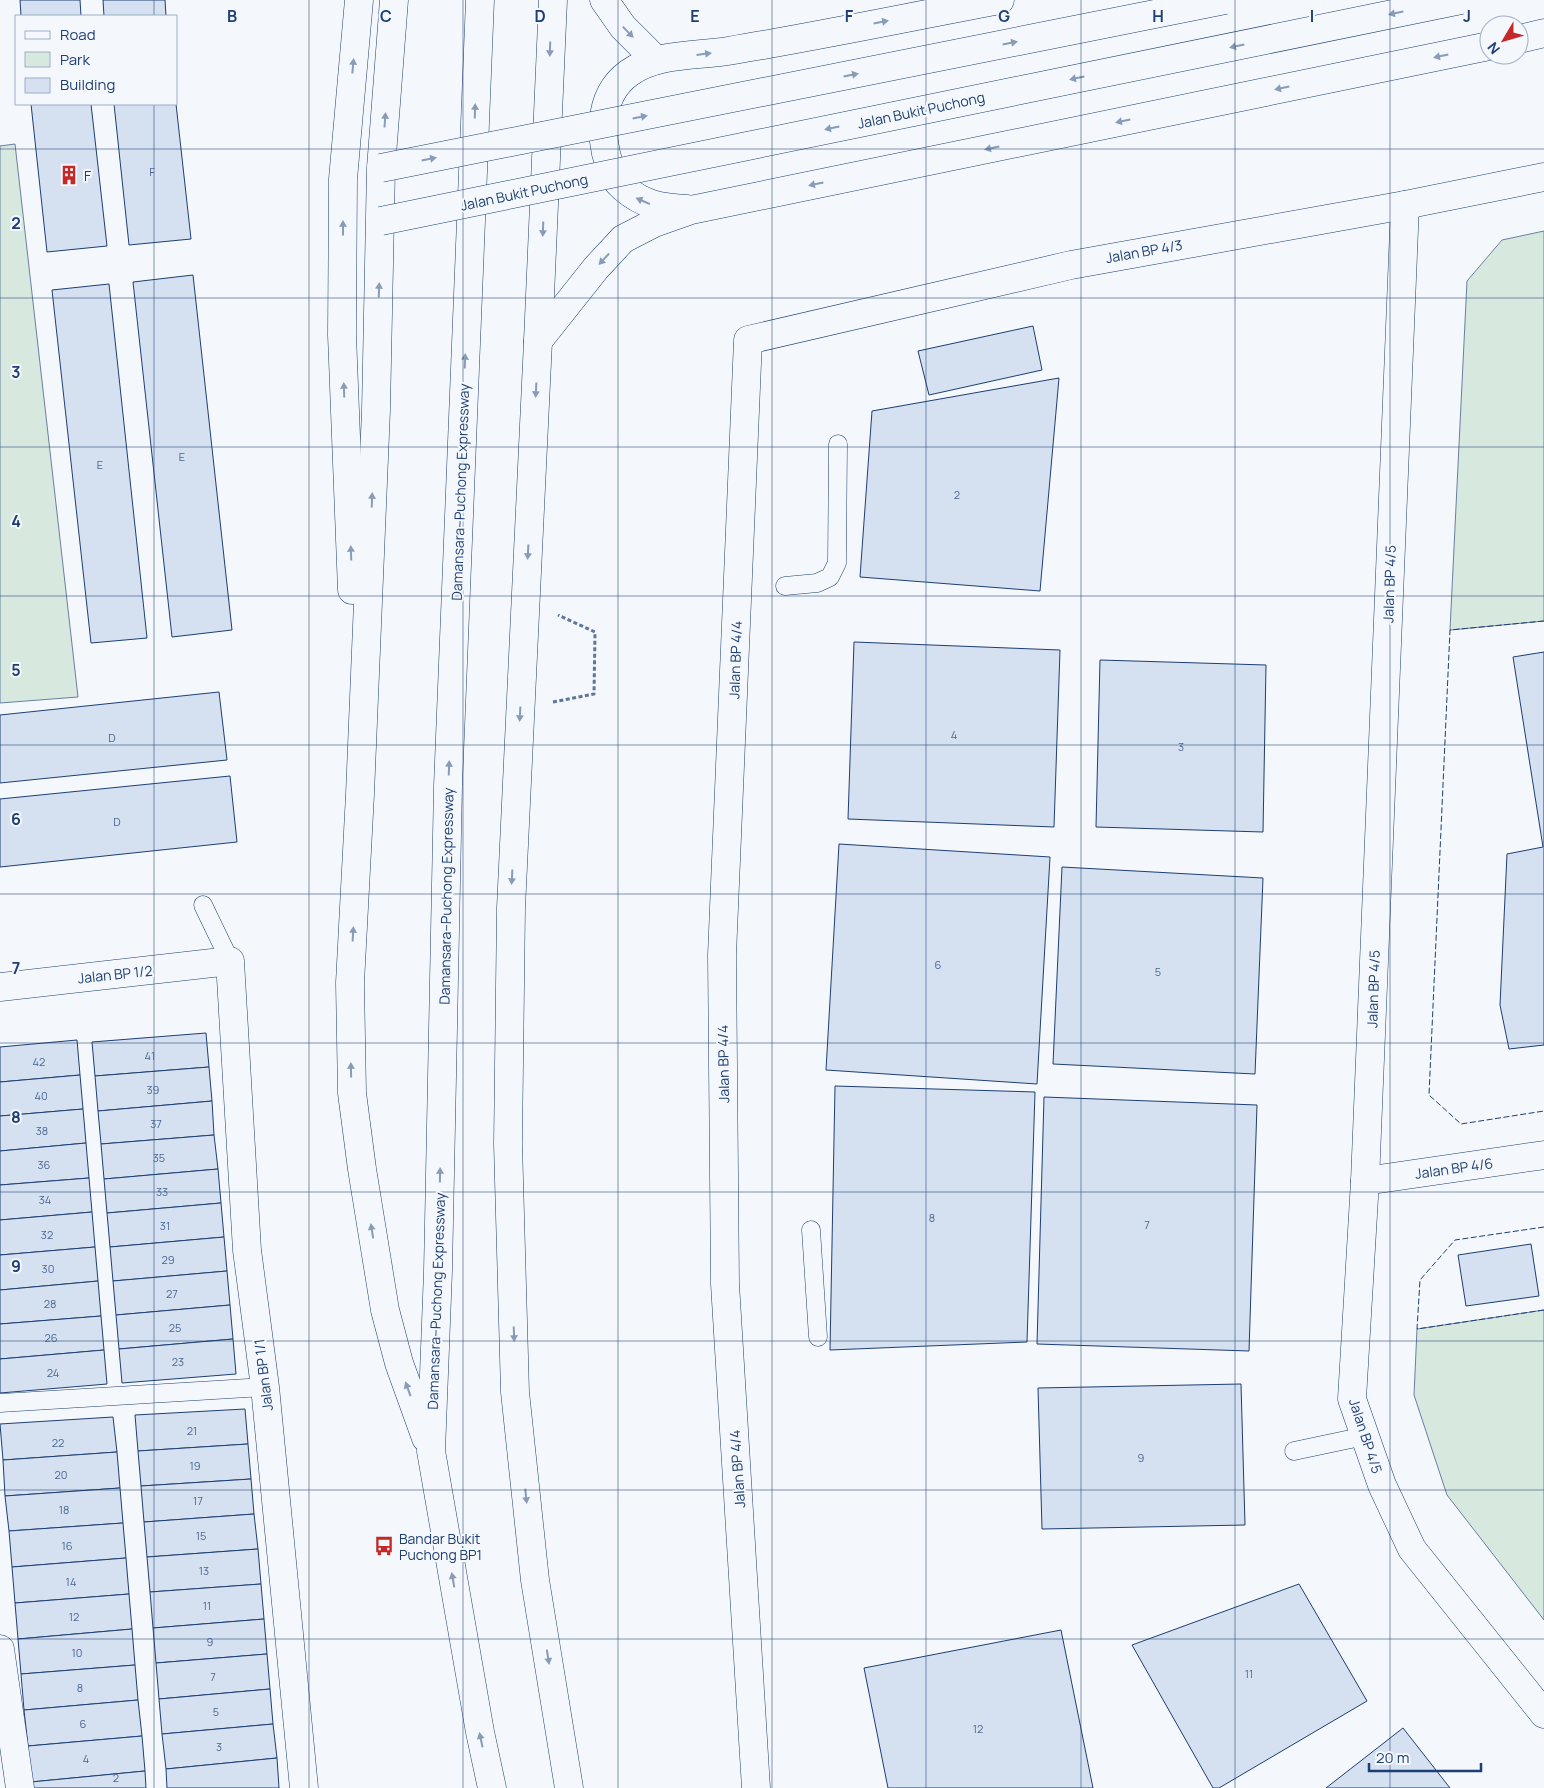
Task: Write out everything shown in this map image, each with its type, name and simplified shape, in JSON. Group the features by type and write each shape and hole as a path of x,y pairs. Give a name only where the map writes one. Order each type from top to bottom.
{"main road":[{"path":"359,0 343,179 342,335 360,794"},
{"path":"394,0 381,168 376,410 350,982 352,1093 362,1169 385,1310 399,1363 431,1451"},
{"name":"Damansara–Puchong Expressway","path":"480,0 448,786 438,1271 431,1451 480,1732 492,1788"},
{"path":"552,0 511,908 508,1124 516,1392 535,1580 569,1788"},
{"path":"604,0 623,27 656,60"},
{"path":"691,210 657,207 634,197 615,179 608,161 603,136 604,112 610,93 629,73 656,60 726,51 1000,0"},
{"path":"381,168 1224,0"},
{"name":"Jalan Bukit Puchong","path":"381,221 1461,0"},
{"path":"1529,37 1544,33"},
{"path":"538,341 596,268 623,239 654,223 691,210 1479,48"},
{"name":"Jalan BP 4/3","path":"748,340 1071,265 1405,205 1544,177"},
{"name":"Jalan BP 4/5","path":"1405,205 1365,1181 1352,1399 1382,1484 1412,1549 1544,1714"},
{"name":"Jalan BP 4/4","path":"748,340 722,955 726,1284 756,1788"},
{"name":"Jalan BP 1/2","path":"0,987 230,961"},
{"name":"Jalan BP 1/1","path":"230,961 247,1250 266,1387 304,1788"},
{"name":"Jalan BP 4/6","path":"1365,1181 1544,1155"},
{"path":"0,1650 20,1788"}],"lane":[{"path":"785,586 817,583 830,577 836,564 838,444"},
{"path":"203,905 230,961"},
{"path":"811,1230 818,1337"},
{"path":"0,1403 266,1387"},
{"path":"1294,1451 1365,1436"}],"path":[{"path":"520,708 594,694 595,632 525,601"}],"green space":[{"path":"15,144 78,697 0,703 0,146"},
{"path":"1544,231 1544,621 1450,630 1467,281 1502,240"},
{"path":"1544,1310 1544,1620 1447,1495 1414,1395 1417,1329"}],"building":[{"path":"20,0 80,0 81,15 21,15"},
{"path":"103,0 165,0 166,15 104,15"},
{"name":"F","path":"31,105 91,105 107,246 47,252"},
{"name":"F","path":"114,105 176,105 191,239 129,245"},
{"path":"193,275 232,630 172,637 133,282"},
{"path":"109,284 147,638 91,643 52,290"},
{"path":"1033,326 1042,370 929,395 918,351"},
{"path":"1059,378 1040,591 860,577 872,411"},
{"path":"854,642 1060,650 1054,827 848,819"},
{"path":"1544,652 1544,1045 1509,1049 1500,1005 1507,854 1543,847 1513,657"},
{"path":"1100,660 1266,665 1263,832 1096,827"},
{"path":"219,692 227,760 0,783 0,715"},
{"path":"230,776 237,842 0,867 0,799"},
{"path":"839,844 1050,857 1037,1084 826,1070"},
{"path":"1062,867 1263,878 1255,1074 1053,1064"},
{"path":"206,1033 209,1067 95,1076 92,1042"},
{"path":"77,1040 80,1075 0,1082 0,1047"},
{"path":"209,1067 212,1101 98,1111 95,1076"},
{"path":"80,1075 83,1109 0,1116 0,1082"},
{"path":"835,1086 1035,1092 1027,1342 830,1350"},
{"path":"1044,1097 1257,1105 1249,1351 1037,1344"},
{"path":"212,1101 214,1135 101,1144 98,1111"},
{"path":"83,1109 86,1143 0,1151 0,1116"},
{"path":"214,1135 218,1169 104,1179 101,1144"},
{"path":"86,1143 89,1178 0,1185 0,1151"},
{"path":"218,1169 221,1203 107,1213 104,1179"},
{"path":"89,1178 92,1212 0,1220 0,1185"},
{"path":"221,1203 224,1237 110,1247 107,1213"},
{"path":"92,1212 95,1247 0,1255 0,1220"},
{"path":"224,1237 227,1271 113,1281 110,1247"},
{"path":"1531,1244 1539,1296 1466,1306 1458,1255"},
{"path":"95,1247 98,1281 0,1290 0,1255"},
{"path":"227,1271 230,1305 116,1315 113,1281"},
{"path":"98,1281 101,1316 0,1324 0,1290"},
{"path":"230,1305 233,1339 119,1349 116,1315"},
{"path":"101,1316 104,1350 0,1359 0,1324"},
{"path":"233,1339 236,1374 122,1383 119,1349"},
{"path":"104,1350 107,1384 0,1393 0,1359"},
{"path":"1241,1384 1245,1525 1042,1529 1038,1388"},
{"path":"245,1409 248,1444 138,1451 135,1415"},
{"path":"113,1417 117,1452 3,1460 0,1424"},
{"path":"248,1444 251,1479 141,1486 138,1451"},
{"path":"117,1452 120,1488 5,1496 3,1460"},
{"path":"251,1479 254,1514 144,1522 141,1486"},
{"path":"120,1488 123,1523 9,1531 5,1496"},
{"path":"254,1514 258,1549 147,1557 144,1522"},
{"path":"123,1523 126,1558 12,1567 9,1531"},
{"path":"258,1549 261,1584 150,1592 147,1557"},
{"path":"126,1558 129,1594 15,1603 12,1567"},
{"path":"261,1584 264,1619 153,1628 150,1592"},
{"path":"1299,1584 1367,1701 1219,1788 1213,1788 1132,1645"},
{"path":"129,1594 132,1629 18,1639 15,1603"},
{"path":"264,1619 267,1654 156,1663 153,1628"},
{"path":"132,1629 135,1665 21,1674 18,1639"},
{"path":"1061,1630 1093,1788 888,1788 864,1668"},
{"path":"267,1654 270,1689 159,1699 156,1663"},
{"path":"135,1665 138,1700 24,1710 21,1674"},
{"path":"270,1689 273,1724 162,1734 159,1699"},
{"path":"138,1700 142,1736 28,1746 24,1710"},
{"path":"273,1724 277,1758 166,1769 162,1734"},
{"path":"1403,1728 1450,1788 1326,1788"},
{"path":"142,1736 145,1771 31,1782 28,1746"},
{"path":"277,1758 279,1788 167,1788 166,1769"},
{"path":"145,1771 146,1788 32,1788 31,1782"}],"fence":[{"path":"1544,621 1450,630 1429,1095 1461,1124 1544,1111"},
{"path":"1544,1227 1455,1240 1420,1280 1417,1329 1544,1310"}],"place":[{"name":"F","path":"69,175"},
{"name":"Bandar Bukit Puchong BP1","path":"384,1546"}]}
